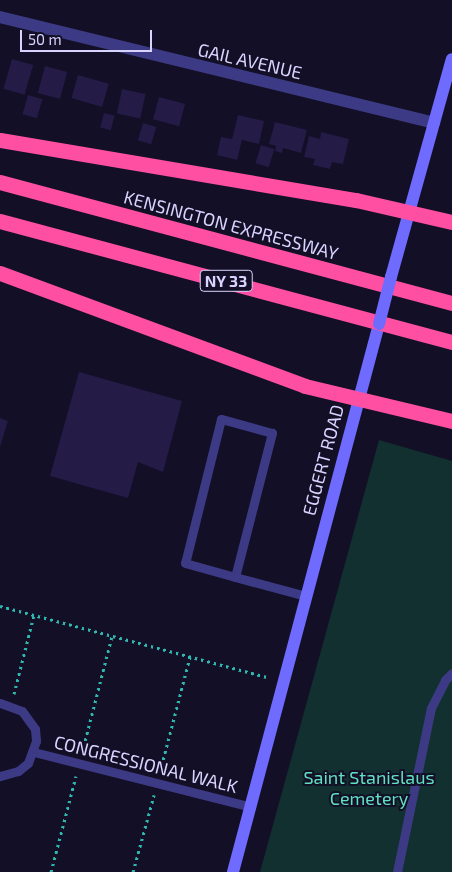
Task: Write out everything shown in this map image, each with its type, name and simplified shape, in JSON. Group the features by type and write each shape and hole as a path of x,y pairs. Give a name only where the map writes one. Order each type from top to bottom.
{"highway":[{"path":"0,140 452,222"},
{"name":"KENSINGTON EXPRESSWAY","path":"0,182 452,303"},
{"name":"NY 33","path":"0,221 452,342"},
{"path":"0,273 305,386 357,401 452,421"}],"street":[{"name":"GAIL AVENUE","path":"0,17 434,122"},
{"name":"EGGERT ROAD","path":"233,872 357,401 452,59"}],"lane":[{"path":"235,577 272,433 221,419 185,563 235,577 306,596"},
{"path":"397,872 431,708 445,680 452,673"},
{"name":"CONGRESSIONAL WALK","path":"0,703 11,705 30,719 34,729 34,752 18,771 0,776"},
{"name":"CONGRESSIONAL WALK","path":"34,752 251,807"}],"path":[{"path":"0,606 284,682"},
{"path":"11,705 34,615"},
{"path":"133,872 190,657"}],"green space":[{"name":"Saint Stanislaus Cemetery","path":"379,440 452,461 452,872 260,872"}],"building":[{"path":"12,59 33,65 25,95 3,89"},
{"path":"45,66 67,72 60,99 38,93"},
{"path":"78,75 109,84 102,107 71,98"},
{"path":"122,89 145,94 140,118 117,113"},
{"path":"28,95 42,99 37,118 22,114"},
{"path":"159,97 185,104 179,126 153,119"},
{"path":"104,113 115,116 111,130 100,127"},
{"path":"238,115 264,121 259,144 242,140 237,160 217,155 221,137 232,139"},
{"path":"275,122 307,130 301,153 283,148 282,153 275,151 276,146 269,144"},
{"path":"143,123 156,127 151,144 138,140"},
{"path":"321,132 349,139 343,164 332,162 330,169 313,165 315,159 304,157 309,136 320,139"},
{"path":"261,145 274,149 269,167 255,163"},
{"path":"79,372 182,401 163,472 138,462 128,498 50,476"},
{"path":"0,418 8,421 0,447"}]}
